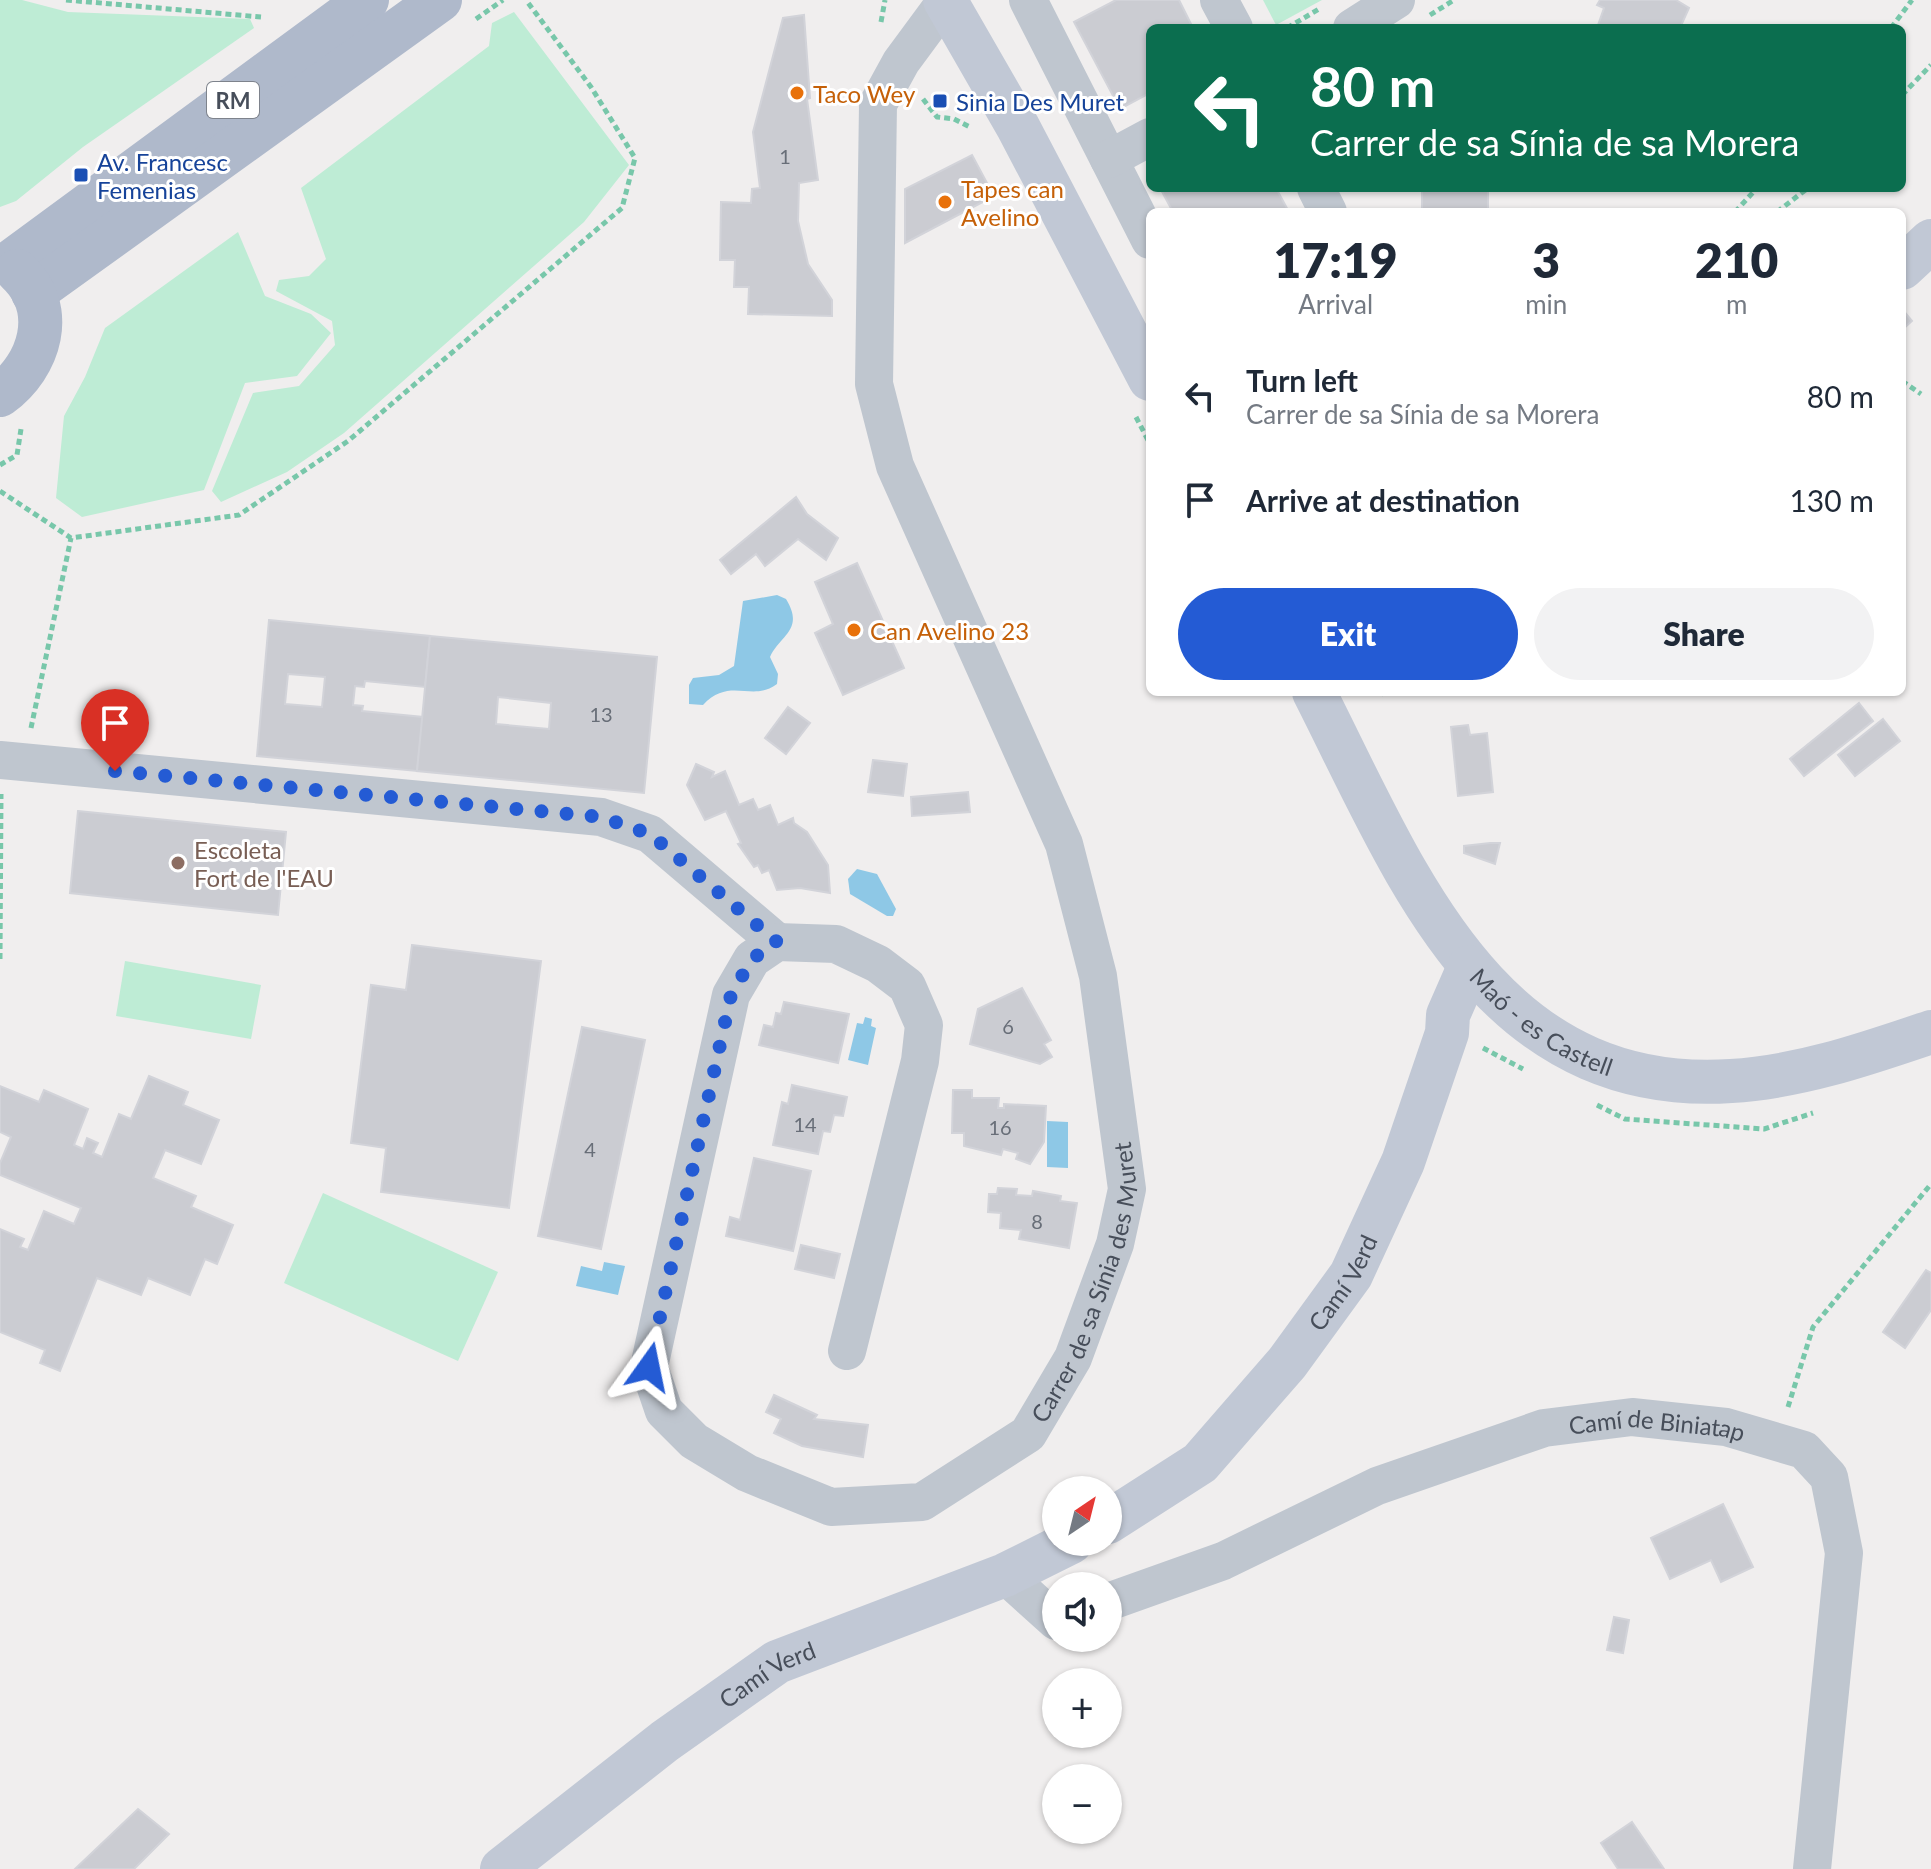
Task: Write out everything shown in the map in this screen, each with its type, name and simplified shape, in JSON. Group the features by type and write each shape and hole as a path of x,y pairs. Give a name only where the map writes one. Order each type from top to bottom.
{"main road":[{"name":"RM","path":"14,272 367,0"},
{"name":"RM","path":"14,272 452,14"},
{"path":"11,410 20,381 36,355 41,324 14,272"}],"street":[{"path":"954,0 1146,371"},
{"name":"Carrer de sa Sínia des Muret","path":"777,942 752,959 731,995 649,1367 664,1411 694,1441 747,1473 831,1507 922,1502 1028,1434 1073,1358 1115,1244 1127,1189 1098,976 1064,844 895,466 874,384 878,104 901,62 954,0"},
{"path":"1028,0 1146,232"},
{"path":"1219,0 1232,24"},
{"path":"1337,18 1396,0"},
{"path":"1109,159 1146,139"},
{"path":"1906,264 1931,241"},
{"name":"Maó - es Castell","path":"1316,696 1410,879 1469,967 1492,993 1551,1038 1610,1065 1673,1080 1734,1081 1818,1068 1931,1032"},
{"path":"0,760 601,817 650,834 777,942 836,944 878,964 907,986 924,1025 920,1061 847,1351"},
{"name":"Camí Verd","path":"1122,1513 1200,1463 1287,1363 1351,1275 1403,1162 1447,1033 1448,1015 1469,967"},
{"name":"Camí de Biniatap","path":"1122,1597 1223,1561 1377,1486 1544,1428 1632,1417 1726,1427 1804,1450 1829,1477 1844,1553 1812,1869"},
{"name":"Camí Verd","path":"502,1869 665,1741 777,1662 1005,1575 1043,1556"},
{"path":"1005,1575 1042,1608"}],"path":[{"path":"66,0 261,17"},
{"path":"452,14 503,0"},
{"path":"0,491 71,538 239,515 348,441 622,208 635,158 591,87 526,0"},
{"path":"1894,24 1912,0"},
{"path":"1307,24 1337,18"},
{"path":"1906,91 1931,65"},
{"path":"1739,208 1753,192"},
{"path":"1782,208 1803,192"},
{"path":"1906,384 1921,394"},
{"path":"0,465 17,455 11,410"},
{"path":"1777,1442 1813,1327 1931,1184"}],"green space":[{"path":"0,0 22,0 68,12 250,19 254,28 83,147 16,201 0,207"},
{"path":"1263,0 1322,0 1278,24"},
{"path":"514,12 629,165 584,222 344,433 287,472 221,502 212,491 253,393 299,386 335,345 332,321 276,291 279,280 309,276 326,259 301,188 489,46 492,23"},
{"path":"238,232 265,296 311,314 331,333 297,376 245,383 204,490 82,517 56,498 64,416 85,377 105,328"},
{"path":"125,961 261,985 251,1039 116,1016"},
{"path":"323,1193 498,1272 458,1361 284,1283"}],"water":[{"path":"777,595 786,599 793,618 789,631 770,657 778,674 777,684 759,691 722,692 703,705 689,704 689,685 693,678 719,675 734,666 743,601"},
{"path":"857,869 877,874 896,909 893,916 887,916 850,894 848,879"},
{"path":"865,1017 872,1019 871,1026 876,1028 868,1065 848,1060 857,1023 863,1024"},
{"path":"1047,1121 1068,1122 1068,1168 1047,1167"},
{"path":"604,1262 625,1266 618,1295 576,1286 581,1266 602,1271"}],"building":[{"path":"1116,0 1179,0 1191,24 1146,24 1146,95 1120,109 1074,22"},
{"path":"1600,0 1676,0 1689,8 1682,24 1598,24 1604,8 1597,5"},
{"path":"804,15 810,98 807,99 818,180 799,183 798,221 808,264 832,300 832,316 748,314 749,287 734,287 735,260 720,260 721,202 751,203 752,189 760,188 753,132 783,18"},
{"name":"Tapes can Avelino","path":"972,155 994,196 905,243 905,189"},
{"path":"1162,192 1278,192 1287,208 1171,208"},
{"path":"1422,192 1488,192 1488,208 1422,208"},
{"path":"796,497 807,514 838,538 826,560 798,539 765,566 756,554 731,574 720,560"},
{"name":"Can Avelino 23","path":"857,563 904,668 843,695 815,633 833,624 815,582"},
{"path":"269,620 430,636 425,687 365,681 364,687 355,686 353,705 363,706 362,711 423,717 417,771 257,756","holes":["288,674 325,677 322,707 285,704"]},
{"path":"430,636 657,657 644,793 417,771","holes":["498,697 551,703 549,729 496,724"]},
{"path":"1859,703 1873,721 1804,776 1790,759"},
{"path":"788,707 810,723 786,754 765,738"},
{"path":"1883,719 1900,741 1855,776 1838,755"},
{"path":"1468,725 1470,735 1487,733 1493,792 1458,796 1451,727"},
{"path":"873,760 907,764 903,796 868,792"},
{"path":"696,764 714,772 712,777 725,771 739,805 753,799 758,810 770,805 778,825 793,818 794,823 807,832 828,865 830,893 800,888 777,890 769,870 762,873 758,865 754,867 738,844 741,843 726,811 705,820 687,785"},
{"path":"968,792 970,812 912,816 911,797"},
{"name":"Escoleta Fort de l'EAU","path":"78,811 286,832 278,915 70,893"},
{"path":"1500,843 1495,864 1464,853 1464,846"},
{"path":"412,945 541,961 509,1208 381,1192 386,1148 351,1143 371,985 406,990"},
{"path":"1022,988 1051,1040 1044,1044 1052,1057 1040,1064 970,1044 978,1009"},
{"path":"784,1002 849,1014 838,1063 759,1045 764,1025 773,1027 776,1013 781,1014"},
{"path":"582,1027 645,1040 601,1249 538,1236"},
{"path":"149,1076 188,1092 183,1105 219,1120 201,1164 165,1150 153,1178 196,1196 191,1207 233,1225 217,1264 205,1259 190,1295 148,1278 141,1295 97,1278 60,1371 40,1363 45,1350 0,1332 0,1229 24,1239 20,1247 28,1250 44,1211 74,1224 81,1208 0,1175 0,1163 11,1137 0,1132 0,1086 39,1102 44,1090 88,1109 74,1145 83,1149 87,1138 98,1143 93,1153 102,1157 119,1114 131,1119"},
{"path":"792,1085 847,1097 843,1116 834,1115 830,1132 823,1131 818,1154 773,1145 782,1102 788,1104"},
{"path":"953,1090 972,1090 972,1098 999,1098 998,1108 1004,1108 1004,1104 1046,1106 1044,1142 1030,1164 1016,1159 1018,1153 1003,1149 1001,1155 964,1146 964,1133 952,1133"},
{"path":"754,1158 811,1171 793,1251 726,1236 730,1217 740,1220"},
{"path":"998,1188 1017,1189 1016,1195 1032,1196 1033,1191 1061,1196 1060,1201 1077,1203 1069,1248 1019,1239 1021,1230 1000,1228 1001,1213 988,1212 989,1194 997,1194"},
{"path":"801,1245 840,1254 834,1278 795,1269"},
{"path":"1926,1270 1931,1273 1931,1310 1905,1348 1883,1332"},
{"path":"774,1395 817,1415 814,1419 868,1425 863,1457 802,1446 774,1433 781,1419 766,1412"},
{"path":"1723,1504 1753,1567 1721,1582 1711,1560 1670,1579 1651,1538"},
{"path":"1614,1617 1629,1620 1623,1653 1607,1650"},
{"path":"138,1809 169,1834 134,1869 75,1869"},
{"path":"1632,1822 1664,1869 1618,1869 1601,1843"}],"place":[{"name":"Taco Wey","path":"797,93"},
{"name":"Sinia Des Muret","path":"940,101"},
{"name":"Av. Francesc Femenias","path":"81,175"},
{"name":"Tapes can Avelino","path":"945,202"},
{"name":"Can Avelino 23","path":"854,630"},
{"name":"Escoleta Fort de l'EAU","path":"178,863"}],"route":[{"path":"115,771 601,817 650,834 777,942 752,959 731,995 649,1367"}]}
